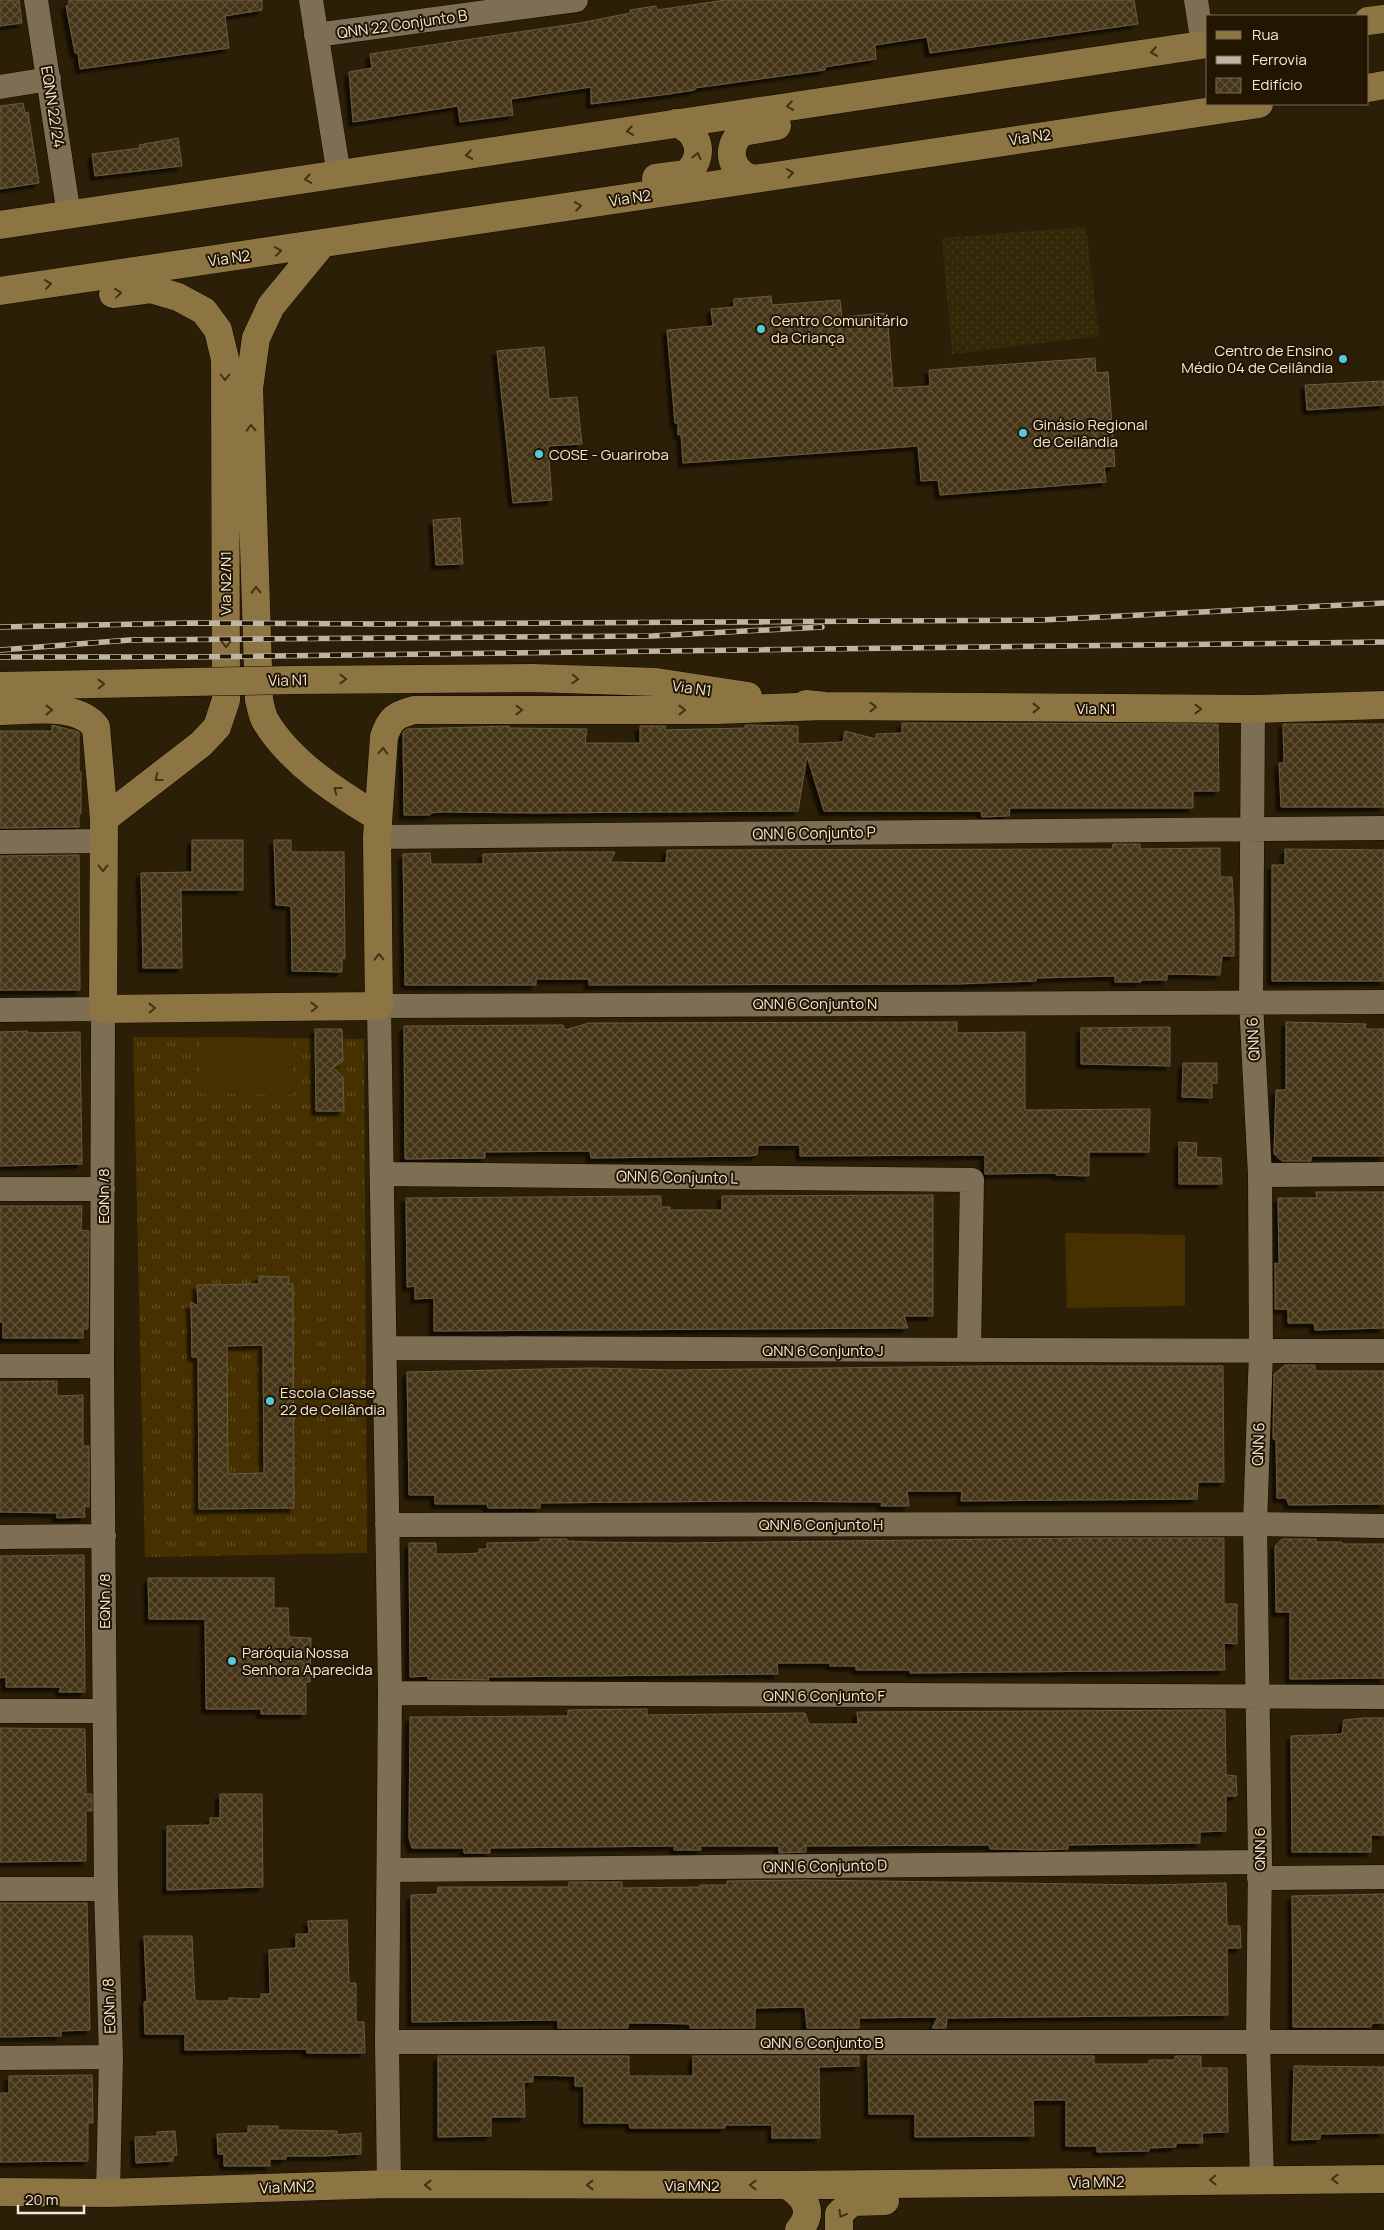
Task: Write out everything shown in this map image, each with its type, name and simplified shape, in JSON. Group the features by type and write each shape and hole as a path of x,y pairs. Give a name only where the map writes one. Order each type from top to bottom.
{"main road":[{"path":"1369,21 1384,19"},
{"path":"0,225 1205,44"},
{"path":"752,179 738,171 731,156 733,143 742,132 886,109 994,76"},
{"path":"1369,88 1384,85"},
{"name":"Via N2","path":"0,291 438,228 908,154 1252,105"},
{"path":"438,228 556,190 686,174 696,163 699,149 692,132 676,124"},
{"path":"322,244 271,306 256,338 249,388 259,700 265,721 282,744 344,795 378,827"},
{"name":"Via N2/N1","path":"0,303 20,306 151,289 178,297 209,315 218,330 225,359 226,700 217,727 201,744 104,830"},
{"name":"Via N1","path":"0,686 294,680 532,678 656,682 825,706 1253,709 1384,705"},
{"path":"0,711 66,710 90,718 96,727 104,830 103,1009 379,1006 378,827 384,736 388,723 400,714 414,710 716,710 825,706"},
{"name":"Via MN2","path":"0,2192 108,2193 389,2184 787,2186 1384,2179"},
{"path":"839,2230 839,2214 852,2202 989,2199 1093,2182"},
{"path":"787,2186 798,2192 807,2207 808,2215 799,2230"}],"street":[{"name":"EQNN 22/24","path":"36,0 69,215"},
{"path":"311,0 339,175"},
{"name":"QNN 22 Conjunto B","path":"316,35 576,0"},
{"path":"1196,0 1205,44"},
{"path":"0,87 49,79"},
{"name":"QNN 6","path":"1253,709 1251,1003 1260,1175 1261,1351 1256,1524 1260,1870 1258,2042 1262,2180"},
{"name":"QNN 6 Conjunto P","path":"378,827 1384,828"},
{"path":"0,842 104,830"},
{"name":"QNN 6 Conjunto N","path":"379,1006 962,1002 1384,1002"},
{"path":"379,1006 390,1693 387,2042 389,2184"},
{"path":"0,1010 103,1009"},
{"name":"EQNn /8","path":"103,1009 102,1366 104,1711 106,1889 111,2057 108,2193"},
{"name":"QNN 6 Conjunto L","path":"382,1174 972,1180 969,1350"},
{"path":"1260,1175 1384,1174"},
{"path":"0,1189 103,1189"},
{"name":"QNN 6 Conjunto J","path":"385,1348 1384,1351"},
{"path":"0,1366 102,1366"},
{"name":"QNN 6 Conjunto H","path":"387,1525 1256,1524 1384,1526"},
{"path":"0,1537 104,1536"},
{"name":"QNN 6 Conjunto F","path":"390,1693 1384,1697"},
{"path":"0,1711 104,1711"},
{"name":"QNN 6 Conjunto D","path":"389,1870 1260,1870 1384,1877"},
{"path":"0,1889 106,1889"},
{"name":"QNN 6 Conjunto B","path":"387,2042 1384,2042"},
{"path":"0,2058 111,2057"}],"green space":[{"path":"133,1037 364,1039 367,1553 145,1557"},
{"path":"200,1037 293,1038 292,1095 201,1093"},
{"path":"1065,1233 1185,1235 1185,1306 1067,1308"}],"sand":[{"path":"1086,227 1099,336 952,354 942,238"}],"building":[{"path":"0,0 19,0 22,23 0,26"},
{"path":"69,0 262,0 262,10 225,16 229,48 80,69 78,53 75,53 66,6 69,5"},
{"path":"726,0 1134,0 1138,24 930,53 927,37 875,45 876,59 825,67 825,70 591,104 591,87 511,99 513,115 460,122 458,106 353,122 349,72 372,68 370,54 580,23 630,13 630,10 656,6 657,10"},
{"path":"23,103 25,113 28,112 39,183 0,189 0,106"},
{"path":"178,138 182,166 95,176 92,154 140,148 139,145"},
{"path":"771,296 772,305 840,300 842,317 887,313 893,388 930,386 929,370 1095,358 1096,373 1108,372 1115,466 1104,467 1106,482 940,495 938,480 921,481 918,446 683,463 681,434 678,435 678,423 675,423 667,330 713,326 711,309 734,307 734,299"},
{"path":"544,347 549,399 577,397 582,444 548,446 552,500 513,503 497,351"},
{"path":"1384,381 1384,405 1307,410 1305,385"},
{"path":"460,518 463,564 436,565 433,520"},
{"path":"902,723 1218,724 1219,791 1193,791 1193,808 1010,808 1009,816 982,817 981,811 824,811 807,756 798,811 440,812 430,813 430,815 404,815 403,732 407,729 509,726 509,728 587,729 585,743 640,743 640,726 666,726 665,730 745,728 745,725 798,726 798,744 843,742 845,731 876,739 876,734 902,733"},
{"path":"1283,724 1384,724 1384,807 1281,807 1279,763 1284,763"},
{"path":"52,725 79,732 81,814 79,814 79,827 0,828 0,731 52,731"},
{"path":"192,840 243,840 243,890 181,890 182,968 143,968 141,873 192,872"},
{"path":"274,840 291,840 291,852 344,852 345,959 342,958 342,972 292,971 291,906 276,905"},
{"path":"1113,844 1140,844 1140,849 1220,848 1220,877 1232,877 1234,956 1222,956 1220,975 1167,974 1167,980 1141,980 1141,982 1115,982 1115,976 1036,978 1036,981 957,984 589,985 589,979 536,979 536,985 405,985 403,854 430,853 431,864 483,864 483,854 615,852 610,862 666,863 667,850 1112,849"},
{"path":"1285,849 1384,850 1384,981 1272,981 1272,865 1285,865"},
{"path":"79,855 80,990 0,990 0,856"},
{"path":"957,1022 957,1033 1025,1032 1025,1110 1150,1109 1149,1152 1089,1152 1089,1176 1056,1175 1056,1173 985,1174 985,1155 800,1156 800,1145 758,1145 757,1155 749,1156 591,1158 590,1151 485,1152 485,1158 405,1159 404,1026 563,1025 565,1030 589,1023"},
{"path":"1286,1022 1366,1024 1365,1029 1384,1029 1384,1156 1311,1156 1311,1161 1282,1161 1274,1154 1276,1090 1286,1090"},
{"path":"1170,1027 1170,1066 1081,1064 1081,1028"},
{"path":"315,1029 342,1029 343,1061 333,1068 343,1077 344,1111 316,1111"},
{"path":"28,1031 27,1033 80,1032 82,1164 0,1166 0,1032"},
{"path":"1183,1063 1217,1063 1217,1083 1212,1083 1212,1098 1182,1097"},
{"path":"1179,1142 1197,1143 1196,1157 1221,1158 1222,1184 1179,1184"},
{"path":"1316,1192 1384,1192 1384,1328 1315,1330 1314,1323 1288,1323 1288,1309 1275,1309 1275,1263 1279,1264 1278,1198 1317,1198"},
{"path":"933,1195 933,1316 904,1316 908,1328 434,1331 434,1298 415,1299 415,1286 407,1287 406,1198 661,1196 661,1207 670,1207 670,1210 722,1210 722,1196"},
{"path":"0,1206 82,1206 81,1230 89,1231 88,1329 83,1329 83,1338 3,1338 3,1322 0,1322"},
{"path":"259,1276 289,1277 288,1284 293,1284 294,1508 199,1509 198,1357 192,1357 191,1302 198,1306 197,1285 259,1284","holes":["263,1345 264,1473 228,1474 227,1346"]},
{"path":"1285,1365 1315,1365 1315,1371 1384,1371 1384,1504 1289,1505 1286,1498 1277,1498 1276,1439 1273,1439 1274,1374"},
{"path":"986,1366 1223,1366 1224,1482 1198,1482 1197,1499 961,1501 962,1491 907,1491 909,1506 881,1506 882,1502 750,1501 540,1503 540,1508 488,1508 487,1504 435,1504 435,1495 409,1495 407,1372 591,1368 671,1370"},
{"path":"57,1381 57,1396 83,1395 83,1446 89,1446 89,1507 84,1506 85,1517 57,1518 57,1513 0,1512 0,1382"},
{"path":"1224,1538 1224,1604 1237,1604 1237,1644 1224,1643 1225,1670 910,1673 910,1670 856,1670 856,1666 830,1666 830,1663 777,1663 778,1674 488,1677 489,1680 428,1679 428,1676 410,1677 409,1543 436,1543 436,1554 462,1554 479,1553 479,1549 487,1549 487,1543 540,1542 540,1539 672,1543"},
{"path":"1282,1539 1316,1539 1316,1542 1342,1542 1342,1544 1384,1544 1384,1678 1290,1679 1290,1612 1276,1612 1275,1546"},
{"path":"84,1555 85,1692 59,1692 61,1687 6,1687 6,1677 0,1678 0,1556"},
{"name":"Paróquia Nossa Senhora Aparecida","path":"148,1578 274,1578 274,1608 288,1608 289,1637 311,1638 310,1682 306,1682 306,1714 261,1714 261,1709 206,1709 205,1619 149,1619"},
{"path":"647,1709 647,1715 805,1713 809,1724 858,1724 857,1712 1225,1710 1226,1775 1236,1776 1237,1796 1226,1796 1226,1831 1200,1832 1200,1843 1068,1845 1068,1849 1042,1850 990,1849 989,1845 806,1846 806,1852 779,1853 779,1846 700,1846 701,1850 674,1850 675,1846 490,1848 490,1853 464,1853 464,1848 412,1848 409,1838 410,1717 568,1716 568,1710"},
{"path":"1384,1718 1384,1835 1371,1835 1371,1852 1292,1852 1291,1736 1342,1734 1344,1720"},
{"path":"0,1728 85,1729 86,1794 92,1794 92,1811 86,1811 86,1861 0,1862"},
{"path":"220,1794 262,1794 263,1887 167,1890 167,1826 210,1825 210,1818 220,1818"},
{"path":"806,1880 1148,1885 1226,1883 1227,1926 1240,1926 1241,1948 1227,1948 1228,2015 947,2018 946,2028 932,2028 938,2017 859,2018 859,2028 807,2028 805,2007 755,2008 755,2028 690,2028 690,2024 628,2023 628,2028 558,2028 558,2020 412,2022 411,1895 437,1894 438,1887 569,1887 569,1882 622,1882 622,1888 700,1887 700,1885 727,1885 727,1881"},
{"path":"1384,1894 1384,2023 1372,2023 1371,2027 1293,2027 1292,1896"},
{"path":"0,1903 87,1903 90,2030 61,2031 61,2036 0,2037"},
{"path":"347,1920 349,1983 356,1983 356,2022 364,2022 365,2053 307,2053 307,2049 185,2050 185,2034 145,2034 144,2002 147,2001 144,1936 192,1936 195,2001 229,2001 229,1998 261,1999 261,1994 270,1994 269,1950 296,1948 296,1934 309,1934 308,1921"},
{"path":"438,2056 629,2056 629,2076 693,2076 693,2056 859,2056 859,2066 819,2067 820,2138 772,2138 772,2125 725,2125 725,2128 630,2128 629,2123 584,2123 584,2086 575,2086 575,2076 533,2075 533,2082 524,2082 525,2117 491,2117 491,2136 438,2137"},
{"path":"868,2056 1094,2056 1094,2064 1149,2064 1149,2060 1175,2060 1175,2056 1201,2056 1201,2068 1227,2068 1228,2132 1202,2133 1203,2143 1176,2143 1176,2147 1149,2148 1149,2151 1097,2152 1097,2146 1066,2146 1066,2100 1033,2100 1034,2136 915,2137 915,2114 869,2114"},
{"path":"1294,2066 1384,2067 1384,2133 1320,2134 1320,2139 1292,2140"},
{"path":"92,2075 93,2123 88,2123 88,2161 0,2162 0,2093 9,2093 9,2076"},
{"path":"248,2126 278,2126 278,2130 337,2131 337,2135 361,2133 361,2154 286,2156 286,2159 270,2159 270,2166 224,2166 224,2154 218,2154 217,2134 248,2133"},
{"path":"175,2131 177,2155 173,2156 173,2161 136,2163 135,2137 157,2136 157,2132"}],"railway":[{"path":"0,627 188,623 379,624 1041,620 1384,603"},
{"path":"0,650 130,640 652,636 822,627"},
{"path":"0,657 189,657 1384,642"}],"place":[{"name":"Centro Comunitário da Criança","path":"761,329"},
{"name":"Centro de Ensino Médio 04 de Ceilândia","path":"1343,359"},
{"name":"Ginásio Regional de Ceilândia","path":"1023,433"},
{"name":"COSE - Guariroba","path":"539,454"},
{"name":"Escola Classe 22 de Ceilândia","path":"270,1401"},
{"name":"Paróquia Nossa Senhora Aparecida","path":"232,1661"}]}
